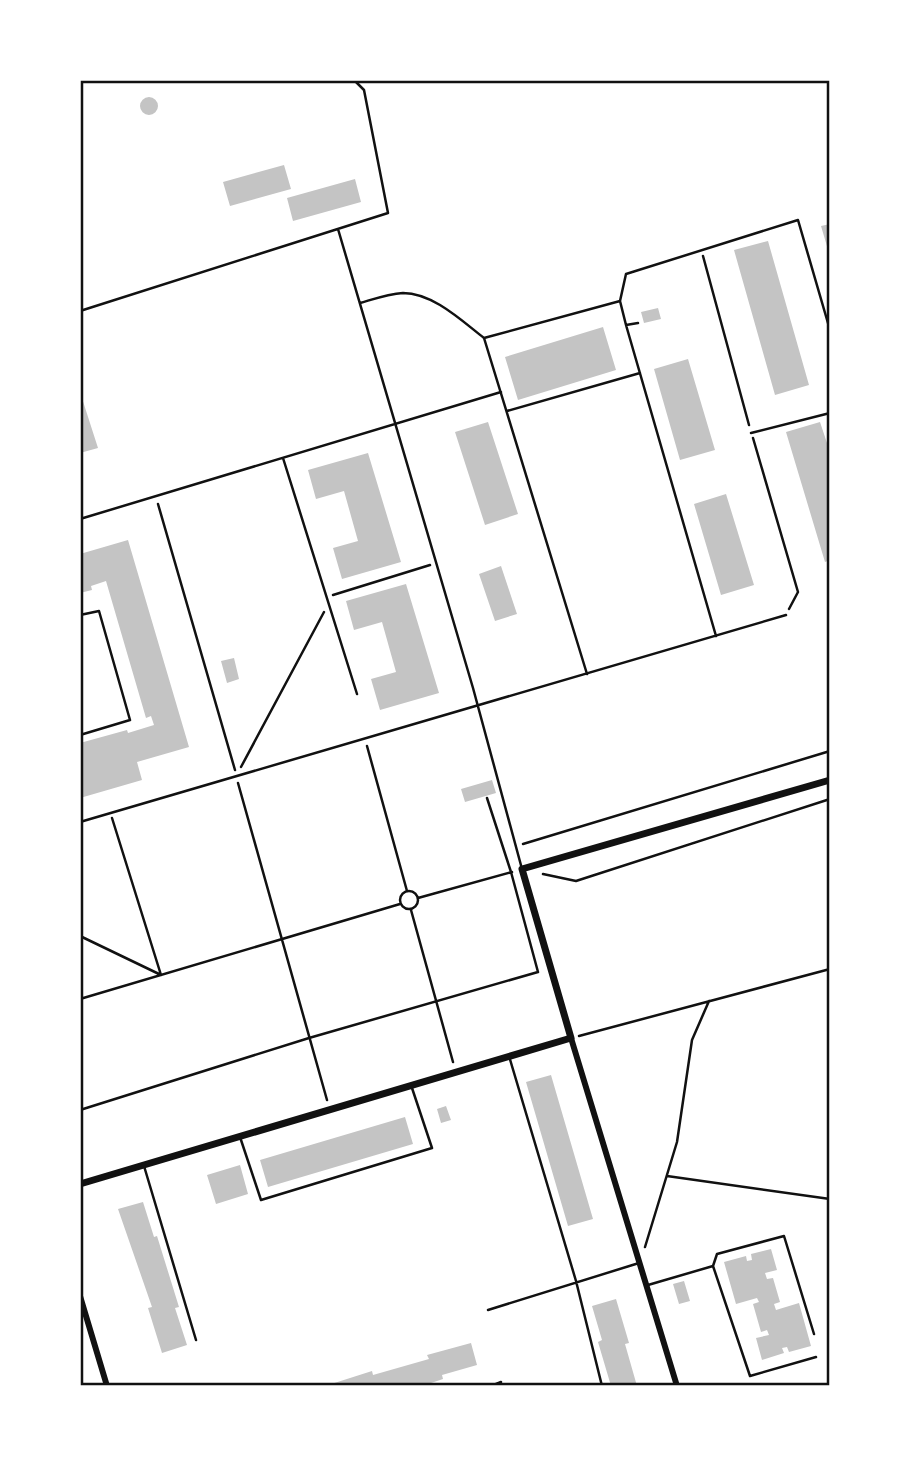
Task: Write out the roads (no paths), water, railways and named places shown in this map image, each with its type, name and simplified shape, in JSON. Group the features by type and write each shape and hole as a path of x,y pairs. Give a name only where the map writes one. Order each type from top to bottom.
{"street":[{"path":"677,1385 522,869 830,780"},
{"path":"80,1184 571,1038"},
{"path":"80,1296 107,1385"}],"lane":[{"path":"80,311 388,213 364,90 354,80"},
{"path":"716,636 620,301 626,274 797,220 830,330"},
{"path":"338,229 478,707 522,869"},
{"path":"359,303 388,295 418,295 451,313 484,338 587,674"},
{"path":"484,338 620,301"},
{"path":"626,325 638,323"},
{"path":"507,411 640,373"},
{"path":"80,519 501,392"},
{"path":"751,433 830,413"},
{"path":"283,458 357,694"},
{"path":"80,615 99,611 130,720 80,735"},
{"path":"80,822 786,615"},
{"path":"509,1056 576,1281 603,1385"},
{"path":"240,1137 261,1200 432,1148 411,1086"},
{"path":"144,1166 196,1340"},
{"path":"814,1334 784,1236 717,1254 713,1266 750,1376 816,1357"},
{"path":"488,1310 639,1263"},
{"path":"646,1285 713,1266"},
{"path":"491,1385 501,1382"}]}
